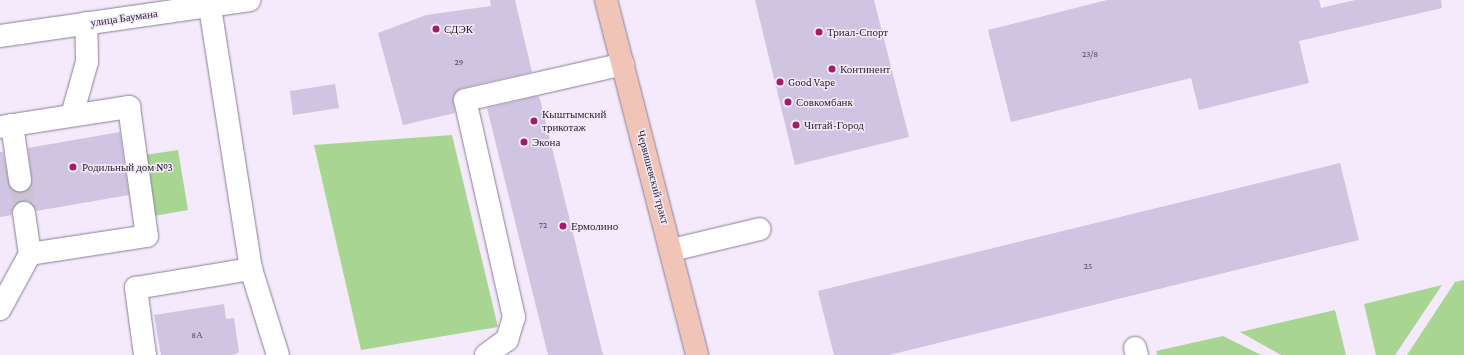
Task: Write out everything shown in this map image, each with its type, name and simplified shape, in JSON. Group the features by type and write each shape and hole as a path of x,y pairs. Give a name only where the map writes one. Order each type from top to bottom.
{"main road":[{"name":"Червишевский тракт","path":"606,0 672,250 697,355"}],"street":[{"name":"улица Баумана","path":"0,36 248,0"},
{"path":"210,6 251,269 278,355"},
{"path":"72,115 87,62 86,24"},
{"path":"486,355 507,340 514,317 465,100 623,64"},
{"path":"20,180 6,126 129,107 147,236 30,254"},
{"path":"0,309 30,254 24,212"},
{"path":"672,250 760,229"},
{"path":"145,355 136,288 251,269"}],"green space":[{"path":"452,135 498,327 361,350 314,145"},
{"path":"178,150 188,210 154,216 145,155"},
{"path":"1464,280 1464,355 1407,355 1455,282"},
{"path":"1442,285 1395,355 1376,355 1364,304"},
{"path":"1335,310 1346,355 1281,355 1240,332"},
{"path":"1223,336 1261,355 1157,355 1156,351"}],"building":[{"path":"490,0 515,0 532,72 462,88 453,97 455,113 403,125 378,33 426,15 491,6"},
{"name":"Континент","path":"755,0 874,0 909,137 795,165"},
{"path":"1107,0 1319,0 1321,8 1355,0 1441,0 1442,8 1299,41 1309,83 1199,110 1191,78 1011,122 988,30"},
{"path":"335,84 339,108 293,115 290,91"},
{"path":"538,96 540,99 603,355 548,355 487,108"},
{"path":"120,132 129,195 36,211 29,202 22,201 13,208 12,215 0,217 0,152 3,152 10,187 22,192 32,184 28,148"},
{"path":"1340,163 1359,240 889,355 834,355 818,291"},
{"path":"224,304 226,319 234,318 239,352 233,355 161,355 154,315"}],"tunnel":[{"path":"20,180 24,213"}],"place":[{"name":"СДЭК","path":"436,29"},
{"name":"Триал-Спорт","path":"819,32"},
{"name":"Континент","path":"832,69"},
{"name":"Good Vape","path":"780,82"},
{"name":"Совкомбанк","path":"788,102"},
{"name":"Кыштымский трикотаж","path":"534,121"},
{"name":"Читай-Город","path":"796,125"},
{"name":"Экона","path":"524,142"},
{"name":"Родильный дом №3","path":"73,167"},
{"name":"Ермолино","path":"563,226"}]}
